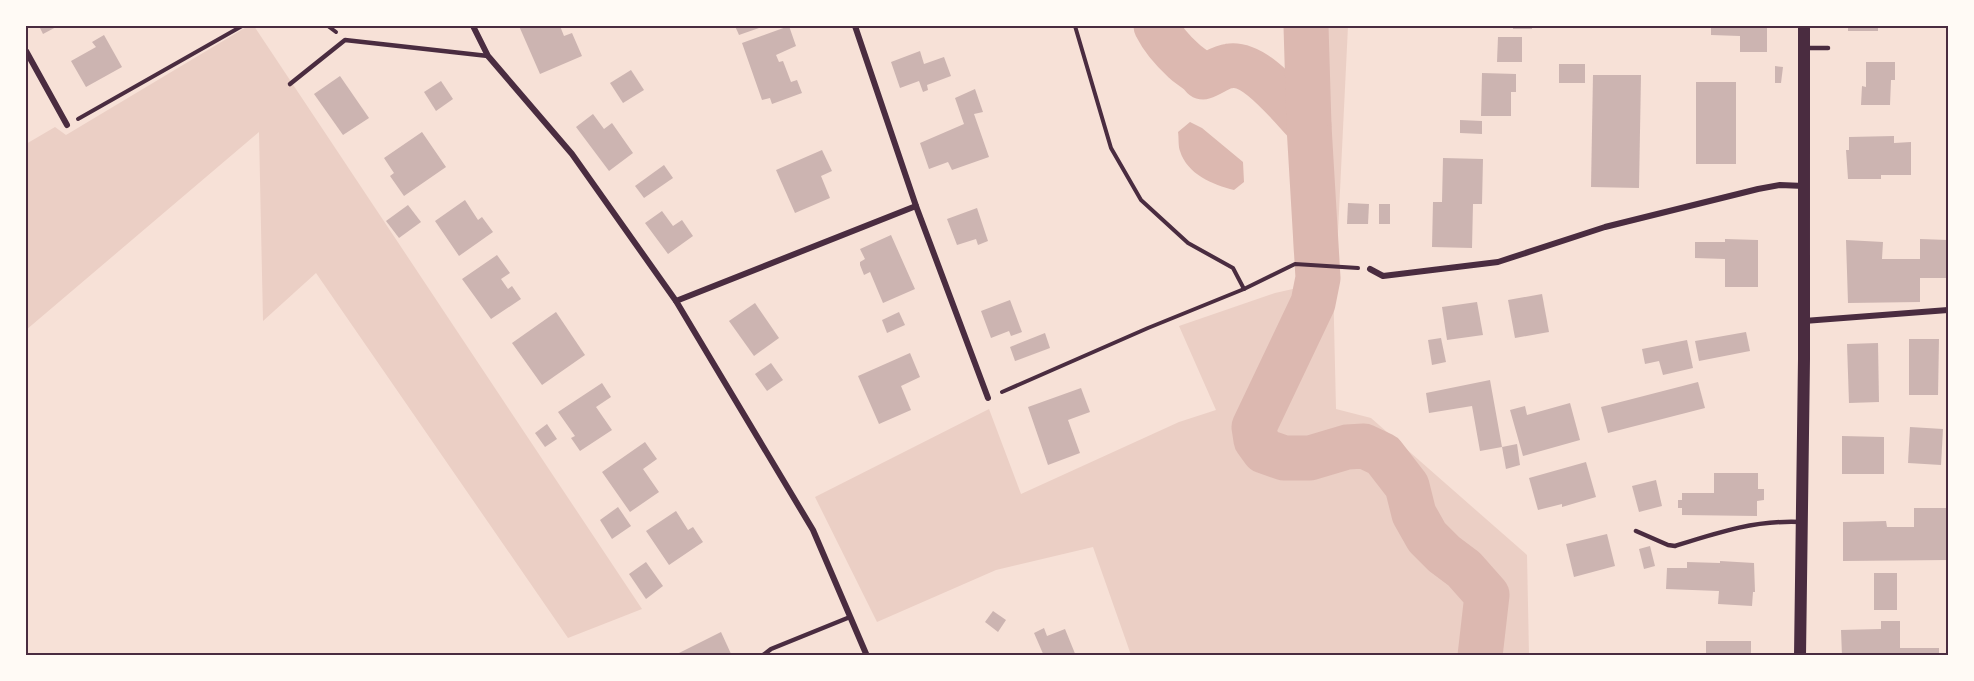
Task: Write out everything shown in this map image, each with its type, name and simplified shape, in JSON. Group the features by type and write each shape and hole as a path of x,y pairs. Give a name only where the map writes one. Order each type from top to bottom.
{"main road":[{"path":"1800,656 1804,321 1804,26"}],"street":[{"path":"473,26 488,56 572,154 676,301 813,530 867,656"},
{"path":"855,26 916,206 988,398"},
{"path":"26,51 67,125"},
{"path":"1370,269 1383,276 1498,262 1605,226 1758,189 1804,186"},
{"path":"676,301 916,206"},
{"path":"1804,321 1948,310"}],"lane":[{"path":"290,84 345,40 488,56"},
{"path":"1804,48 1828,48"},
{"path":"1635,531 1675,546 1744,525 1801,522"},
{"path":"762,656 771,649 850,617"}],"path":[{"path":"67,125 242,26"},
{"path":"1075,26 1111,148 1141,200 1188,243 1233,268 1244,289"},
{"path":"988,398 1148,327 1244,289 1295,264 1370,269"}],"shaded area":[{"path":"248,26 254,26 642,609 568,638 316,273 263,321 259,132 26,330 26,144 55,127 66,135"},
{"path":"1287,26 1348,26 1337,252 1294,254"},
{"path":"1190,122 1202,128 1243,162 1244,182 1234,190 1202,177 1183,159 1179,149 1178,132"},
{"path":"1333,280 1336,409 1371,418 1527,555 1529,655 1131,655 1093,547 996,570 877,622 815,497 989,409 1021,494 1179,422 1216,410 1179,326 1275,293"}],"building":[{"path":"39,26 58,26 43,34"},
{"path":"519,26 560,26 564,36 572,33 582,56 540,74"},
{"path":"735,26 765,26 739,35"},
{"path":"789,26 796,46 776,55 779,62 783,61 791,82 797,80 802,93 772,104 770,98 762,100 742,43"},
{"path":"1513,26 1532,26 1532,29 1513,29"},
{"path":"1711,26 1767,26 1767,52 1740,52 1740,36 1711,35"},
{"path":"1848,26 1878,26 1878,31 1848,31"},
{"path":"104,35 122,67 86,87 71,61 96,47 92,42"},
{"path":"1498,37 1522,37 1522,62 1497,62"},
{"path":"920,51 924,64 944,57 951,76 927,85 928,90 923,92 919,81 900,88 891,62"},
{"path":"1866,62 1895,62 1895,80 1891,80 1890,105 1861,105 1862,86 1866,87"},
{"path":"1559,64 1585,64 1585,83 1559,83"},
{"path":"1775,66 1783,67 1781,83 1775,83"},
{"path":"631,70 644,90 623,103 610,83"},
{"path":"1482,73 1516,74 1516,92 1511,92 1511,116 1481,116"},
{"path":"1593,75 1641,75 1639,188 1591,187"},
{"path":"340,76 369,118 343,135 314,94"},
{"path":"441,81 453,99 436,111 424,92"},
{"path":"1696,82 1736,82 1736,164 1696,164"},
{"path":"975,89 983,112 974,114 989,157 952,170 948,162 929,169 920,143 964,124 955,98"},
{"path":"593,114 604,129 612,123 633,153 609,171 576,127"},
{"path":"1460,120 1482,121 1482,134 1460,133"},
{"path":"422,132 446,167 404,196 390,176 394,173 384,158"},
{"path":"1894,136 1894,143 1911,142 1911,175 1881,175 1881,179 1848,179 1846,150 1849,150 1849,137"},
{"path":"822,150 832,171 821,176 830,198 795,213 776,170"},
{"path":"1443,158 1483,159 1482,204 1473,204 1472,248 1432,247 1433,202 1442,202"},
{"path":"664,165 673,178 644,198 635,186"},
{"path":"465,200 478,220 482,217 493,232 459,256 435,221"},
{"path":"1348,203 1369,204 1368,224 1347,224"},
{"path":"1379,204 1390,204 1390,224 1379,224"},
{"path":"408,205 421,222 399,238 386,221"},
{"path":"977,208 988,241 978,245 976,239 957,245 947,219"},
{"path":"662,211 673,226 682,220 693,236 668,254 645,223"},
{"path":"891,235 915,289 883,303 870,272 864,275 860,262 865,259 860,249"},
{"path":"1725,239 1758,240 1758,287 1725,287 1725,259 1695,258 1695,242 1725,242"},
{"path":"1920,239 1948,240 1948,278 1920,278 1920,302 1848,303 1846,240 1883,242 1882,259 1920,259"},
{"path":"497,255 510,273 501,279 508,289 512,286 521,299 491,319 462,279"},
{"path":"1542,294 1549,332 1515,338 1508,300"},
{"path":"1010,300 1022,332 1011,336 1009,331 991,338 981,311"},
{"path":"1477,302 1483,335 1447,340 1442,307"},
{"path":"755,303 779,338 754,356 729,321"},
{"path":"556,312 585,355 542,385 512,343"},
{"path":"899,312 905,325 887,333 882,320"},
{"path":"1746,332 1750,351 1699,361 1695,341"},
{"path":"1045,333 1050,348 1015,361 1010,347"},
{"path":"1441,338 1446,362 1432,365 1428,340"},
{"path":"1909,339 1939,339 1938,395 1909,395"},
{"path":"1687,340 1693,368 1663,375 1659,361 1645,364 1642,349"},
{"path":"1878,343 1879,402 1849,403 1847,344"},
{"path":"910,353 920,377 901,386 911,410 879,424 858,376"},
{"path":"771,363 783,380 767,391 755,374"},
{"path":"1490,380 1502,447 1480,451 1472,406 1429,413 1426,393"},
{"path":"1698,382 1705,408 1608,433 1601,407"},
{"path":"602,383 611,397 596,407 612,430 580,451 571,438 575,436 558,412"},
{"path":"1081,388 1090,412 1068,420 1080,453 1048,465 1028,407"},
{"path":"1570,403 1580,440 1523,456 1510,410 1525,406 1527,415"},
{"path":"547,424 557,439 545,447 535,433"},
{"path":"1910,427 1943,429 1941,465 1908,463"},
{"path":"1842,436 1884,437 1884,474 1842,474"},
{"path":"645,442 657,459 643,469 659,492 630,512 602,472"},
{"path":"1517,444 1520,465 1506,469 1502,447"},
{"path":"1586,462 1596,497 1562,507 1562,504 1538,510 1529,478"},
{"path":"1714,473 1758,473 1758,489 1764,489 1764,500 1757,501 1757,516 1682,515 1682,508 1678,508 1678,500 1682,500 1682,493 1714,493"},
{"path":"1656,480 1662,506 1639,512 1632,486"},
{"path":"618,507 631,526 612,539 600,520"},
{"path":"1914,508 1948,508 1948,560 1843,561 1843,522 1886,521 1887,527 1914,527"},
{"path":"676,511 688,530 693,527 703,542 669,565 646,531"},
{"path":"1607,534 1615,566 1574,577 1566,544"},
{"path":"1650,546 1655,566 1644,569 1639,549"},
{"path":"1720,561 1754,563 1755,592 1753,592 1752,606 1718,604 1719,591 1666,589 1667,568 1687,568 1687,562 1720,563"},
{"path":"646,562 663,586 646,599 629,574"},
{"path":"1874,573 1897,573 1897,610 1874,610"},
{"path":"993,611 1006,620 998,632 985,622"},
{"path":"1881,621 1900,621 1900,648 1939,648 1939,656 1842,656 1841,630 1881,629"},
{"path":"1044,628 1047,636 1065,629 1076,656 1044,656 1034,633"},
{"path":"721,632 732,656 673,656"},
{"path":"1706,641 1751,641 1751,656 1706,656"}],"waterway":[{"path":"1156,26 1176,53 1203,77 1229,66 1239,66 1250,71 1272,87 1309,126"},
{"path":"1306,26 1318,278 1313,303 1254,427 1256,440 1264,451 1284,458 1310,458 1347,447 1364,446 1383,455 1407,486 1414,514 1427,537 1464,569 1487,595 1480,656"}]}
